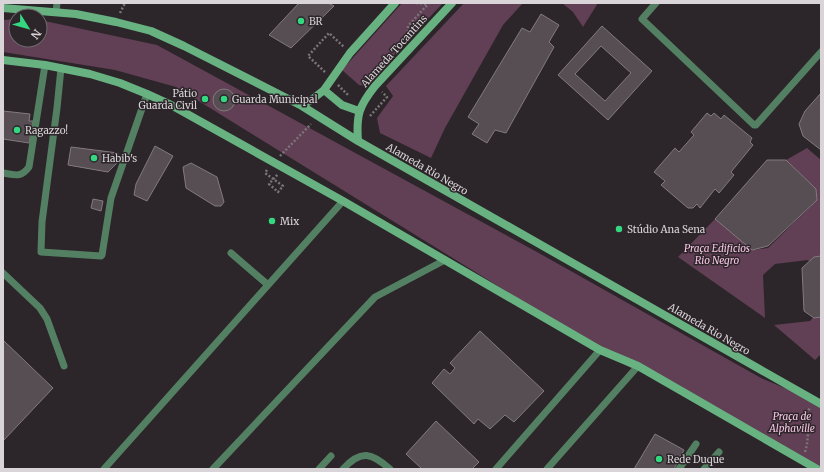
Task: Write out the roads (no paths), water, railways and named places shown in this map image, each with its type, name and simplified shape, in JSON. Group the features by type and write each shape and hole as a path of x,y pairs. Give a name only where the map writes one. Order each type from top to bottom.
{"main road":[{"path":"302,106 324,90 350,53 395,3"},
{"name":"Alameda Tocantins","path":"358,141 357,126 359,111 366,97 452,3"},
{"name":"Alameda Rio Negro","path":"3,8 56,12 104,19 151,31 184,46 302,106 358,141 817,402"},
{"path":"3,60 61,68 90,74 120,83 179,109 342,200 600,350 638,366 817,469"},
{"path":"324,90 350,109 359,111"}],"lane":[{"path":"56,12 57,3"},
{"path":"656,3 642,19 754,125 756,125 821,52"},
{"path":"3,173 19,175 24,173 29,167 45,66"},
{"path":"61,68 42,222 41,252 102,255 111,198 147,94"},
{"path":"104,469 342,200"},
{"path":"231,253 267,284"},
{"path":"213,469 375,297 445,260"},
{"path":"3,273 40,308 46,319 64,366"},
{"path":"496,469 600,350"},
{"path":"547,469 638,366"},
{"path":"679,469 696,444"},
{"path":"704,469 719,452"},
{"path":"343,469 356,458 366,455 378,459 390,469"},
{"path":"319,469 331,456"}],"place":[{"name":"BR","path":"301,21"},
{"name":"Pátio Guarda Civil","path":"205,99"},
{"name":"Guarda Municipal","path":"224,99"},
{"name":"Ragazzo!","path":"17,130"},
{"name":"Habib's","path":"94,158"},
{"name":"Mix","path":"272,221"},
{"name":"Stúdio Ana Sena","path":"619,229"},
{"name":"Rede Duque","path":"659,459"}],"park label":[{"name":"Praça Edificios Rio Negro","path":"717,254"},
{"name":"Praça de Alphaville","path":"792,422"}]}
